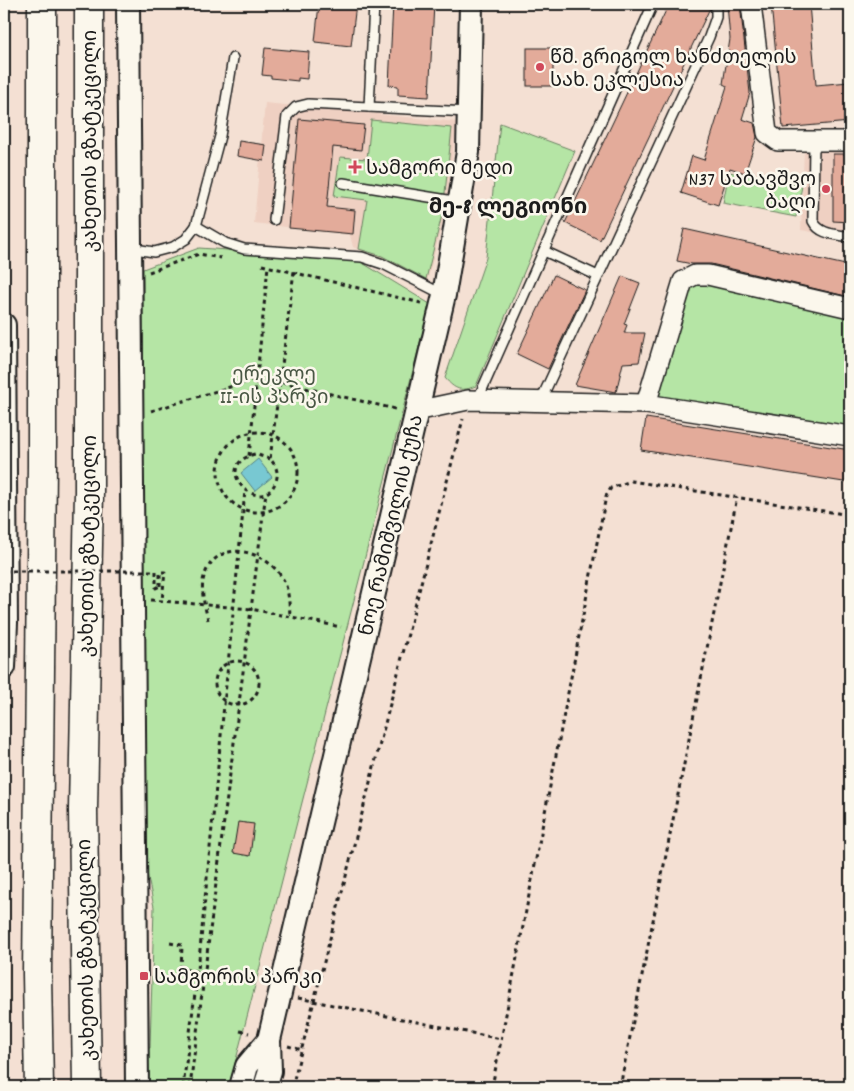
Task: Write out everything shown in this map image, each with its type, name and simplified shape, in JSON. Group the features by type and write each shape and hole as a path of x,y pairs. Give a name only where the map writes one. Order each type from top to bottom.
{"highway":[{"path":"39,1087 37,974 42,465 42,4"},
{"name":"კახეთის გზატკეცილი","path":"87,1087 83,810 89,492 89,4"}],"street":[{"name":"კახეთის გზატკეცილი","path":"128,4 136,1087"},
{"path":"751,4 767,133 778,141 850,141"},
{"name":"ნოე რამიშვილის ქუჩა","path":"265,1087 270,1071 269,1040 406,410 444,295 468,152 473,6"},
{"path":"646,404 683,281 695,275 708,274 850,308"},
{"path":"4,325 6,622 4,667"},
{"path":"406,410 472,400 646,404 850,436"},
{"name":"ნოე რამიშვილის ქუჩა","path":"241,1087 247,1066 269,1040"}],"lane":[{"path":"369,107 374,4"},
{"path":"472,400 544,251 653,4"},
{"path":"540,402 709,38 716,17 716,4"},
{"path":"130,243 135,249 154,252 173,248 186,238 196,226 220,136 233,58"},
{"path":"274,220 287,116 296,107 308,104 470,112"},
{"path":"814,142 813,220 816,228 826,233 850,237"},
{"path":"343,184 460,202"},
{"path":"196,226 225,243 244,249 362,257 383,264 444,295"},
{"path":"544,251 598,276"}],"path":[{"path":"148,272 199,254 228,259"},
{"path":"258,265 422,303"},
{"path":"249,456 268,266"},
{"path":"270,459 294,272"},
{"path":"131,418 256,379 280,382 406,410"},
{"path":"292,1087 472,400"},
{"path":"251,433 273,436 283,441 292,451 297,464 298,477 294,490 286,501 263,513 244,510 227,499 220,488 219,462 224,450 233,440 251,433"},
{"path":"262,455 270,459 277,475 272,488 266,492 254,494 246,491 238,483 237,470 243,459 249,456 262,455"},
{"path":"492,1087 606,496 611,488 630,481 850,515"},
{"path":"182,1087 198,970 246,491"},
{"path":"190,1087 266,492"},
{"path":"620,1087 737,497"},
{"path":"208,620 204,603 204,575 211,562 224,553 240,551 258,554 273,565 284,581 289,600 290,615"},
{"path":"4,571 156,571 156,588 160,586 160,572 165,572 162,600"},
{"path":"149,600 204,603 251,609 290,615 341,627"},
{"path":"230,662 244,662 254,670 258,682 254,695 239,704 225,701 219,696 215,683 219,670 230,662"},
{"path":"170,943 182,945 182,968 252,980"},
{"path":"280,995 501,1038"}],"shaded area":[{"name":"სამგორი მედი","path":"265,103 457,122 445,213 427,282 353,247 350,235 254,223"},
{"name":"N37 საბავშვო ბაღი","path":"850,148 850,239 801,230 804,149"}],"green space":[{"path":"371,120 452,128 443,211 426,279 382,256 359,249 367,200 334,196 340,157 367,159"},
{"path":"500,123 575,151 476,386 459,389 445,378 486,258"},
{"path":"729,172 802,186 796,217 723,203"},
{"name":"ერეკლე II-ის პარკი","path":"199,248 356,259 430,304 229,1087 142,1087 143,1047 150,1048 154,907 144,858 143,269"},
{"path":"704,282 850,316 850,430 656,400 691,285"}],"water":[{"path":"258,459 272,477 255,491 241,473"}],"building":[{"path":"319,4 356,4 351,46 315,42"},
{"path":"393,4 434,4 429,97 398,95 398,86 389,85"},
{"path":"669,4 710,4 710,8 600,240 565,223"},
{"path":"727,4 740,4 750,93 742,119 754,123 757,137 745,173 730,168 718,205 681,193 692,156 704,160 727,86 723,84 730,39"},
{"path":"771,4 809,4 816,85 849,82 850,122 783,128"},
{"path":"265,48 309,52 307,79 298,78 298,81 262,75"},
{"name":"წმ. გრიგოლ ხანძთელის სახ. ეკლესია","path":"527,48 553,48 553,86 527,86"},
{"path":"299,119 364,125 361,150 333,147 327,207 355,210 353,234 289,228"},
{"path":"239,141 266,145 264,161 237,156"},
{"path":"833,154 850,154 850,222 833,221"},
{"path":"684,229 850,266 850,297 711,264 692,264 677,261"},
{"path":"554,275 585,290 548,369 517,354"},
{"path":"622,276 640,283 624,324 627,325 624,333 645,333 639,362 623,363 616,392 575,385"},
{"path":"646,418 850,450 850,483 641,450"},
{"path":"238,822 254,824 250,856 233,853"}],"place":[{"name":"წმ. გრიგოლ ხანძთელის სახ. ეკლესია","path":"540,67"},
{"name":"სამგორი მედი","path":"355,167"},
{"name":"N37 საბავშვო ბაღი","path":"826,189"},
{"name":"სამგორის პარკი","path":"144,976"}],"district":[{"name":"მე-8 ლეგიონი","path":"508,205"}]}
